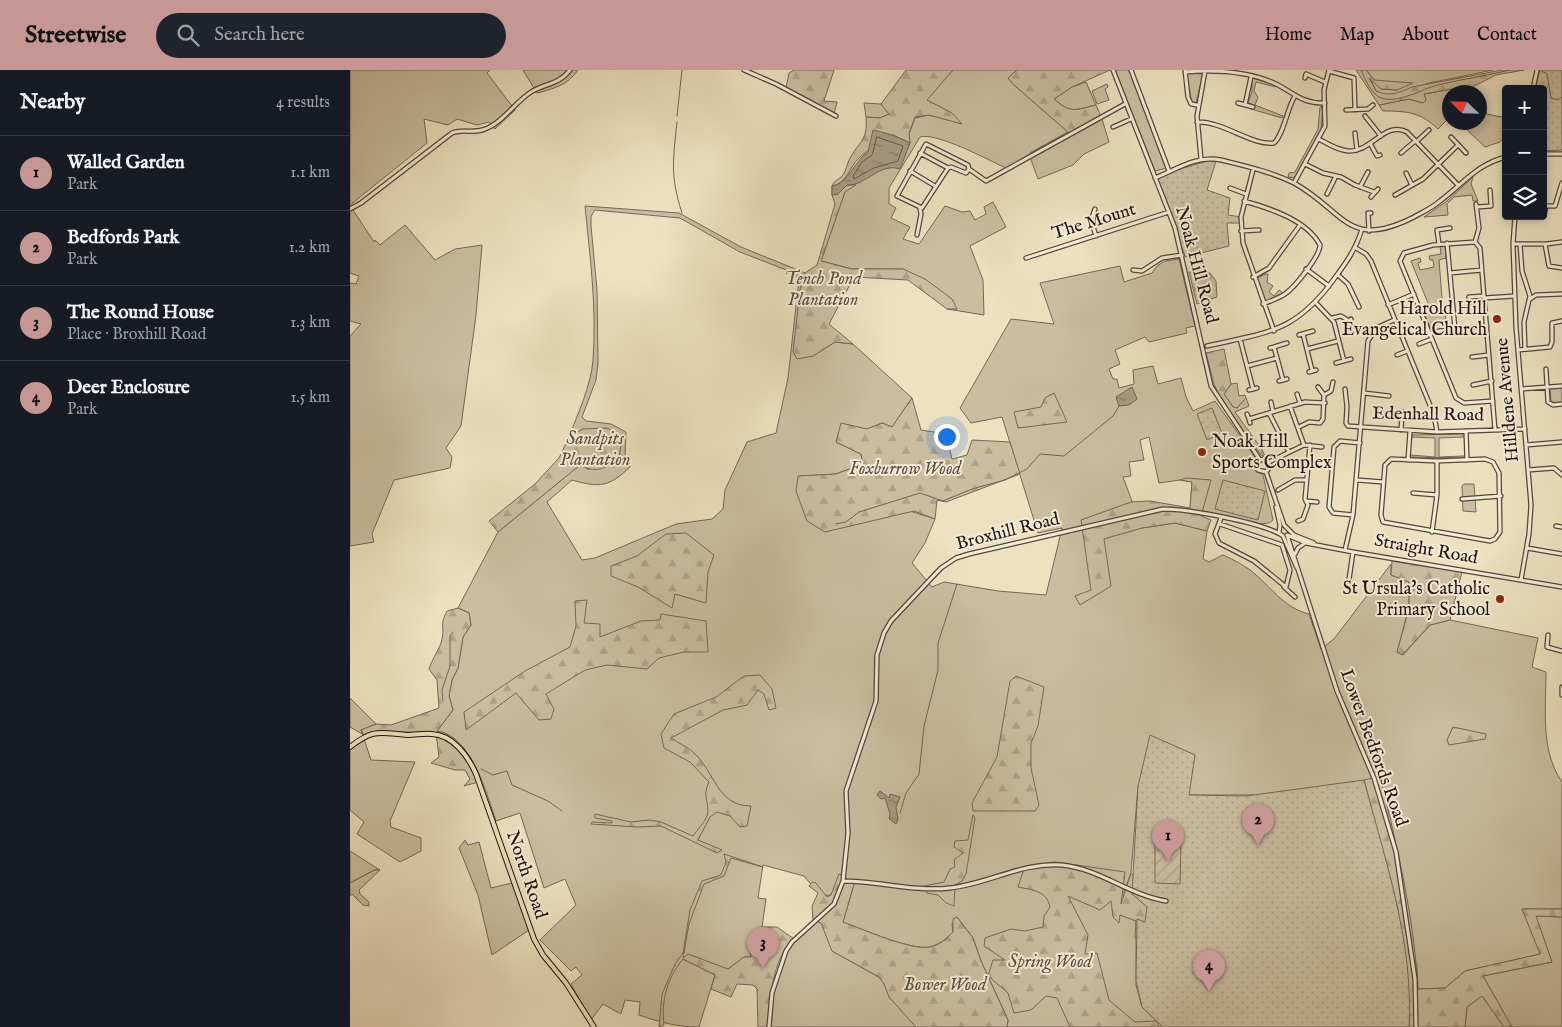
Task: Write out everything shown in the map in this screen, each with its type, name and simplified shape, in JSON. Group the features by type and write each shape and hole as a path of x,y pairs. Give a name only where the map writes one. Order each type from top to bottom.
{"main road":[{"name":"North Road","path":"350,747 363,737 375,732 436,734 454,743 472,765 534,939 543,955 566,983 594,1027"}],"street":[{"path":"350,209 361,203 452,133 461,130 481,130 492,126 525,96 559,81 570,70"},
{"path":"744,70 776,84 836,116"},
{"name":"Noak Hill Road","path":"1113,70 1169,212 1182,255 1211,386 1260,460 1257,466 1258,470 1266,472 1286,526 1294,535 1316,544"},
{"path":"1131,70 1169,172"},
{"path":"1294,184 1325,126 1326,82 1329,70 1354,78 1356,110"},
{"path":"1533,85 1537,70"},
{"path":"1197,105 1192,104 1188,97 1185,71 1205,71 1251,77 1278,84 1309,103 1325,103"},
{"path":"1201,159 1197,105 1205,71"},
{"path":"1305,78 1306,74 1326,82"},
{"path":"1245,105 1251,77"},
{"path":"1197,122 1212,123 1245,136 1274,142 1278,138 1289,106 1295,96"},
{"path":"1238,103 1253,107"},
{"path":"920,208 898,196 926,144 968,165 969,169 986,182 1125,104"},
{"path":"1346,110 1368,109 1373,105"},
{"path":"1365,116 1381,136"},
{"path":"1113,127 1131,119"},
{"path":"1319,139 1338,149 1357,150 1371,144 1391,129 1398,129 1407,132 1458,185"},
{"path":"1401,153 1429,130"},
{"path":"1355,133 1357,150"},
{"path":"1451,137 1466,154"},
{"path":"1371,144 1377,156 1380,155"},
{"path":"1396,195 1423,179 1458,145"},
{"path":"920,153 948,168 951,167 966,173 969,169"},
{"path":"1547,155 1562,154"},
{"path":"1155,178 1201,159 1218,159 1294,184 1316,198 1347,224 1369,231 1395,227 1433,206 1482,166 1502,158"},
{"path":"1305,164 1323,173 1336,176 1374,192"},
{"path":"917,235 921,214 920,208 948,168"},
{"path":"1253,170 1244,201 1241,230 1246,258 1274,331"},
{"path":"910,171 935,186"},
{"path":"1360,187 1368,172"},
{"path":"1406,173 1412,185"},
{"path":"1327,194 1336,176"},
{"path":"1547,206 1555,206 1562,183"},
{"path":"1230,188 1246,194"},
{"path":"1371,197 1378,189"},
{"path":"1475,242 1479,228 1477,205 1491,206 1490,190"},
{"path":"1244,201 1268,209 1300,225 1320,246 1318,253 1284,294 1263,304"},
{"path":"1094,209 1090,220 1096,236"},
{"name":"The Mount","path":"1026,258 1169,212"},
{"path":"1369,231 1368,213 1371,213"},
{"name":"Hilldene Avenue","path":"1515,220 1513,244 1515,296 1530,519 1521,580"},
{"path":"1253,278 1269,268 1300,225"},
{"path":"1439,244 1437,230 1450,228"},
{"path":"1207,346 1274,331 1293,321 1316,304 1356,248 1362,229"},
{"path":"1241,230 1259,230"},
{"path":"1475,242 1419,247 1401,255 1400,261 1459,401 1466,404 1493,401"},
{"path":"1475,242 1480,248 1495,430"},
{"path":"1513,244 1562,242"},
{"path":"1447,244 1455,329"},
{"path":"1520,244 1522,271 1530,292 1530,300 1524,322 1525,349"},
{"path":"1545,244 1549,266 1562,268"},
{"path":"1356,248 1369,257 1434,415 1437,432"},
{"path":"1133,270 1142,271 1162,258 1182,255"},
{"path":"1306,269 1329,286"},
{"path":"1450,273 1482,270"},
{"path":"1338,275 1348,284 1359,307"},
{"path":"1530,292 1536,296"},
{"path":"1388,305 1414,294"},
{"path":"1530,300 1536,296 1562,294"},
{"path":"1484,298 1515,296"},
{"path":"1316,304 1332,318 1344,361"},
{"path":"1332,318 1341,316 1349,322 1351,319"},
{"path":"1345,550 1354,515 1370,335 1376,328 1394,320"},
{"path":"1518,350 1550,346 1552,323 1562,321"},
{"path":"1430,334 1487,326"},
{"path":"1312,371 1301,334 1314,331"},
{"path":"1240,339 1253,389"},
{"path":"1419,344 1432,339"},
{"path":"1307,349 1338,341"},
{"path":"1283,380 1272,347 1287,343"},
{"path":"1397,355 1407,350"},
{"path":"1472,357 1489,355"},
{"path":"1247,366 1277,358"},
{"path":"1336,363 1351,359"},
{"path":"1546,370 1550,404 1562,404"},
{"path":"1473,385 1492,381"},
{"path":"1324,395 1332,391 1333,382"},
{"path":"1521,389 1562,386"},
{"path":"1299,427 1309,422 1321,422 1324,395 1318,387"},
{"path":"1345,389 1348,407 1346,424 1361,427"},
{"path":"1364,393 1389,396"},
{"path":"1297,394 1300,403"},
{"path":"1270,402 1271,412 1289,452"},
{"path":"1249,419 1300,403 1324,403"},
{"path":"1290,406 1304,445"},
{"path":"1401,430 1404,412"},
{"path":"1247,414 1250,424"},
{"name":"Edenhall Road","path":"1361,427 1437,432 1525,429"},
{"path":"1408,460 1410,431"},
{"path":"1466,431 1467,460"},
{"path":"1354,515 1333,513 1329,507 1334,447 1340,441 1360,443"},
{"path":"1526,445 1562,442"},
{"path":"1260,460 1269,462 1304,445 1322,446"},
{"path":"1298,521 1304,521 1308,505 1306,501 1306,480 1310,446"},
{"path":"1394,459 1437,461 1489,460 1496,464 1500,473 1500,532 1493,540 1432,532 1383,522 1381,515 1387,461 1394,459"},
{"path":"1432,532 1437,495 1437,461"},
{"path":"1266,472 1270,467 1269,462"},
{"path":"1528,470 1554,468 1562,475"},
{"path":"1278,490 1295,480 1306,480"},
{"path":"1357,480 1384,482"},
{"path":"1413,493 1437,495"},
{"path":"1462,498 1501,496"},
{"name":"Noak Hill Road","path":"1275,499 1280,528 1284,535"},
{"path":"1306,501 1317,502"},
{"name":"Broxhill Road","path":"769,1027 772,993 786,951 792,942 834,904 843,881 848,833 846,790 876,700 880,643 891,621 941,568 956,558 969,554 1148,510 1177,509 1222,518 1284,535"},
{"path":"1222,518 1215,534 1219,543 1254,561 1295,598"},
{"path":"1220,524 1282,545 1290,570 1288,583 1284,587"},
{"path":"1280,528 1286,526"},
{"path":"1556,526 1562,527"},
{"name":"Broxhill Road","path":"1262,528 1280,528"},
{"path":"1284,535 1289,530"},
{"name":"Straight Road","path":"1284,535 1306,543 1353,552 1562,587"},
{"name":"Lower Bedfords Road","path":"1284,535 1296,557 1298,571"},
{"name":"Lower Bedfords Road","path":"1284,535 1298,571 1337,691 1374,778 1396,852 1415,979 1416,1027"},
{"path":"1296,557 1298,548 1306,543"},
{"path":"1527,548 1562,554"},
{"path":"1347,593 1353,552"},
{"path":"1548,635 1549,649 1562,651"},
{"path":"1541,640 1547,641"},
{"path":"1562,688 1562,693"},
{"path":"843,881 922,889 950,888 1017,870 1059,865 1079,867 1136,892 1166,901"}],"green space":[{"path":"350,70 490,70 487,73 515,110 495,129 489,122 477,125 457,119 448,125 424,119 427,143 350,205"},
{"path":"523,70 578,70 565,83 537,93"},
{"path":"794,70 834,70 824,101 837,102 834,114 786,88 789,73"},
{"path":"906,70 953,70 927,100 952,113 962,124 929,115 915,117 909,133 910,143 893,135 863,155 841,182 832,186 843,175 849,160 864,136 866,117 880,118 889,114 881,104"},
{"path":"953,70 1017,70 1008,78 1068,132 1030,153 1032,157 1102,119 1109,142 1084,154 1073,165 1038,179 1030,157 1006,168 950,143 928,137 920,137 889,188 889,204 896,208 891,218 910,227 903,239 919,244 945,206 962,212 970,211 975,220 986,214 984,207 993,202 1006,227 970,246 983,280 984,315 947,309 956,309 903,269 852,269 821,261 845,192 832,195 832,186 910,143 909,134 915,118 929,115 961,123 941,107 926,100"},
{"path":"1017,70 1110,70 1072,87 1054,99 1065,107 1074,110 1096,105 1102,119 1032,158 1030,153 1068,132 1008,78"},
{"path":"1115,70 1130,70 1167,168 1155,171"},
{"path":"1356,70 1366,70 1374,80 1413,83 1397,90 1381,89 1369,78 1376,91 1390,94 1412,87 1502,70 1524,70 1496,75 1476,85 1442,85 1442,91 1424,94 1426,100 1423,103 1409,99 1379,105"},
{"path":"1366,70 1493,70 1429,83 1398,94 1385,95 1376,91 1369,76 1381,89 1397,90 1374,80"},
{"path":"1540,70 1562,70 1562,150 1547,151 1547,85 1536,85"},
{"path":"1188,73 1203,74 1196,103 1192,103 1186,75"},
{"path":"1252,78 1276,85 1276,87 1256,82 1254,91 1258,97 1255,105 1283,116 1282,118 1251,109 1254,105 1248,103 1252,92"},
{"path":"1086,82 1096,105 1074,110 1065,107 1054,99 1072,87"},
{"path":"1107,84 1108,87 1105,89 1109,100 1097,104 1092,91"},
{"path":"1442,91 1442,125 1438,129 1419,116 1399,111 1383,111 1379,105 1409,99 1423,103 1424,94"},
{"path":"864,103 881,104 889,114 880,118 866,117"},
{"path":"1320,107 1323,107 1321,131 1295,178 1288,177 1289,173 1295,172 1318,129"},
{"path":"1487,114 1502,116 1502,140 1485,147 1467,130 1487,130"},
{"path":"1211,160 1216,161 1207,190 1230,198 1228,215 1241,217 1241,223 1227,223 1229,246 1185,257 1157,178 1176,170"},
{"path":"1473,177 1471,184 1478,201 1473,201 1472,195 1454,197 1447,204 1448,215 1424,217 1447,201"},
{"name":"Tench Pond Plantation","path":"847,185 856,185 845,192 821,261 852,269 903,269 925,279 952,299 957,309 947,309 908,280 854,277 829,324 853,344 835,342 813,356 797,359 793,352 800,290 805,273 817,265 835,204 832,195 838,194"},
{"path":"585,206 679,213 741,247 805,273 800,290 813,356 835,342 853,344 912,398 892,427 882,423 836,442 861,454 863,464 836,474 800,476 935,519 925,543 912,563 932,587 944,582 998,591 1046,595 1062,528 1038,533 1002,417 971,423 960,408 1011,319 1054,324 1040,283 1120,266 1124,282 1152,273 1157,266 1165,261 1179,259 1195,326 1186,328 1187,333 1149,342 1145,337 1115,350 1120,364 1109,369 1113,379 1117,379 1119,388 1134,384 1133,370 1153,366 1158,384 1181,378 1186,397 1193,411 1215,401 1256,460 1256,471 1263,475 1273,520 1269,523 1261,524 1190,508 1192,482 1180,480 1159,483 1149,437 1140,440 1144,460 1129,462 1131,476 1123,477 1142,528 1175,523 1207,531 1203,559 1209,562 1223,555 1233,560 1250,570 1284,602 1309,614 1321,649 1334,639 1391,564 1391,575 1409,582 1409,608 1397,652 1403,655 1430,625 1450,620 1538,638 1532,667 1546,672 1545,715 1547,743 1555,770 1562,782 1562,909 1523,909 1541,954 1465,971 1445,988 1418,989 1417,964 1255,795 1188,795 1195,755 1176,747 1138,786 1131,873 1123,894 1136,921 1136,985 1142,1007 1163,1027 1007,1027 1008,1020 981,961 973,938 957,917 952,924 953,932 945,939 930,947 911,946 843,922 854,884 840,874 831,895 821,896 804,876 763,865 758,898 766,899 762,927 750,943 752,957 744,957 728,969 683,959 715,975 699,1027 668,1024 639,1015 640,1002 625,1000 621,1014 603,1004 591,1020 571,984 582,975 576,967 571,971 540,940 576,905 565,879 544,888 520,813 496,821 482,782 468,754 449,735 437,731 453,710 449,696 452,680 458,668 463,637 471,625 469,613 458,608 498,532 581,464 589,470 583,429 569,437 587,389 593,360 594,302","holes":["595,210 680,218 740,252 794,273 799,279 788,378 776,433 747,442 725,490 723,509 712,519 676,524 595,558 582,560 547,502 572,480 597,485 604,484 616,479 630,467 625,456 626,432 611,424 586,421 582,417 596,380 598,363 597,290 591,216"]},
{"path":"353,210 374,242 375,240 380,245 405,225 435,260 455,249 482,245 476,315 461,426 446,448 452,457 450,468 394,480 372,534 374,542 350,546 350,336 361,324 350,321 350,283 356,284 359,276 350,273 350,211"},
{"path":"1446,245 1446,258 1439,260 1443,311 1445,311 1446,320 1433,322 1432,331 1425,316 1432,313 1411,261 1420,258 1421,262 1418,263 1420,270 1434,267 1433,260 1430,260 1429,256 1441,254 1440,246"},
{"path":"1189,272 1210,273 1216,281 1217,297 1197,304"},
{"path":"1268,274 1267,282 1273,286 1269,292 1274,296 1279,290 1283,293 1267,301 1257,278"},
{"path":"1224,349 1231,384 1224,394 1233,407 1237,408 1246,398 1249,406 1235,412 1265,456 1261,455 1220,398 1214,384 1206,353"},
{"path":"1237,383 1239,396 1245,395 1246,398 1237,408 1233,407 1224,394 1231,384"},
{"path":"1562,387 1562,403 1551,402 1550,388"},
{"path":"1054,393 1067,422 1018,428 1014,412 1041,407 1045,398"},
{"name":"Foxburrow Wood","path":"912,398 921,430 946,434 952,459 967,455 972,440 1010,442 1020,474 946,502 937,500 935,519 914,511 825,532 807,521 796,491 798,476 836,474 863,464 861,454 836,442 841,423 867,429 882,423 892,427"},
{"path":"1212,408 1222,433 1207,440 1197,414"},
{"name":"Sandpits Plantation","path":"607,428 622,436 619,459 601,469 591,469 580,465 498,532 489,521 535,484 559,458 569,437 583,429"},
{"path":"1462,434 1464,437 1439,438 1439,457 1464,456 1464,458 1410,457 1411,455 1435,457 1435,438 1412,437 1412,435"},
{"path":"1186,478 1211,480 1201,516 1211,520 1207,531 1175,523 1142,528 1104,539 1111,586 1080,605 1075,596 1091,590 1081,520 1131,502 1150,501 1190,508 1192,482 1180,480"},
{"path":"1223,480 1265,491 1258,520 1215,509"},
{"path":"1464,484 1474,484 1476,512 1463,511 1462,486"},
{"path":"686,533 714,555 708,572 706,603 675,594 672,608 638,587 611,576 611,566 637,556 666,534"},
{"path":"1392,561 1462,572 1450,620 1430,625 1402,655 1397,652 1409,608 1409,582 1391,575"},
{"path":"587,600 584,623 600,624 600,637 641,621 660,620 661,614 706,621 708,652 684,652 659,658 647,669 607,665 585,670 546,694 554,709 551,719 539,720 516,693 466,730 464,712 525,671 570,647 576,626 575,601"},
{"path":"458,608 469,613 471,625 463,637 458,668 452,680 449,696 453,710 437,731 445,733 459,743 475,765 482,781 464,786 470,779 465,770 455,770 431,763 439,757 436,733 401,732 364,735 361,730 376,724 391,725 439,708 437,680 429,669 441,642 443,623 447,611"},
{"path":"760,675 772,689 776,708 769,710 764,694 758,690 747,705 723,710 671,738 694,753 718,787 731,800 740,805 751,806 747,826 740,827 730,816 717,812 710,817 698,840 722,850 717,853 661,826 637,827 591,824 592,822 612,823 612,821 595,818 595,814 631,822 649,820 661,822 693,836 707,816 706,792 709,782 690,762 664,748 661,734 674,714 716,697 744,676"},
{"path":"1016,676 1044,687 1038,726 1031,743 1031,768 1039,805 1035,811 973,811 972,803 997,757 1010,681"},
{"path":"350,698 376,724 361,730 362,734 350,727"},
{"path":"1453,727 1486,734 1485,739 1449,745 1447,740"},
{"path":"1150,735 1195,755 1189,795 1246,796 1364,780 1389,871 1402,933 1407,964 1409,1027 1163,1027 1142,1007 1136,981 1137,919 1145,922 1147,907 1132,894 1138,786"},
{"path":"363,736 371,760 415,762 390,821 391,827 421,838 421,851 400,862 357,834 364,822 350,810 350,747"},
{"path":"1380,776 1409,908 1418,989 1445,988 1465,971 1540,954 1522,909 1562,909 1562,917 1536,916 1552,962 1483,976 1512,1027 1504,1027 1482,996 1467,1007 1465,1027 1409,1027 1410,1013 1342,1027 1410,1002 1398,909 1364,780"},
{"path":"973,815 975,818 966,874 962,881 955,885 954,906 946,903 938,895 927,893 924,886 944,882 950,869 955,867 954,860 963,853 954,847 955,841 968,840"},
{"path":"465,840 468,845 479,842 491,888 516,882 532,928 492,955 478,895 459,848"},
{"path":"1155,843 1181,844 1180,884 1155,883"},
{"path":"350,851 380,870 374,870 350,883"},
{"path":"724,854 763,867 731,858 724,876 704,884 689,924 683,958 688,954 728,969 744,957 751,957 750,943 762,927 777,927 794,939 786,948 776,968 767,1027 758,1027 757,989 753,985 737,984 731,997 711,989 715,975 683,959 677,966 666,990 663,1007 664,1025 659,1027 662,994 675,964 683,953 690,910 702,881 721,875 726,862"},
{"name":"Spring Wood","path":"1055,862 1125,872 1121,904 1131,873 1141,888 1168,953 1135,938 1136,921 1120,915 1119,923 1113,917 1111,901 1100,910 1068,896 1088,935 1085,954 1097,953 1109,1000 1135,1022 1156,1021 1159,1027 1070,1027 1057,998 1046,996 1031,1010 1014,1013 1008,993 988,976 993,960 1005,960 984,946 985,938 1011,929 1025,931 1043,927 1044,916 1050,907 1043,894 1018,887 1025,866"},
{"path":"375,870 380,870 359,890 360,894 369,902 369,906 363,905 352,894 350,896 350,883"},
{"name":"Bower Wood","path":"839,874 854,884 843,922 874,934 911,946 930,947 940,943 953,932 953,919 957,917 973,938 981,961 1008,1020 1007,1027 916,1027 889,997 879,977 832,951 821,923 813,920 812,906 818,893 809,886 812,882 816,883 827,897 831,895"},
{"path":"831,909 832,951 879,977 885,984 889,997 916,1027 770,1027 776,984 787,952 801,935"},
{"path":"1535,916 1562,917 1562,1027 1512,1027 1483,976 1552,962"},
{"path":"1482,996 1504,1027 1465,1027 1467,1007"}],"water":[{"path":"873,130 893,135 910,143 900,169 893,168 879,171 860,182 847,185 838,194 832,195 832,186 847,177 868,152"},
{"path":"1132,387 1137,399 1129,405 1119,406 1116,397"},
{"path":"880,791 889,798 890,794 900,797 896,807 898,819 896,824 889,819 890,814 885,798 881,799 877,795"}],"waterway":[{"path":"677,116 682,70"},
{"path":"1361,70 1374,93 1381,98 1388,99 1402,98 1438,85 1510,70"},
{"path":"1542,71 1547,74 1551,98 1558,100 1562,97"},
{"path":"677,122 674,147 674,178 682,213"},
{"path":"836,524 846,522 859,512 920,493 943,501 972,489 1005,480 1027,469 1040,454 1064,456 1113,416 1119,406"},
{"path":"900,813 906,793 919,774 924,726 938,670 938,643 957,584"},
{"path":"443,701 442,690 450,666 450,636 453,632"},
{"path":"481,769 493,775 507,771 512,785 548,801 562,811"}],"place":[{"name":"Harold Hill Evangelical Church","path":"1497,319"},
{"name":"Noak Hill Sports Complex","path":"1202,452"},
{"name":"St Ursula's Catholic Primary School","path":"1500,599"},
{"name":"Bedfords Park","path":"1258,845"},
{"name":"Walled Garden","path":"1168,861"},
{"name":"The Round House","path":"763,968"},
{"name":"Deer Enclosure","path":"1209,991"}]}
